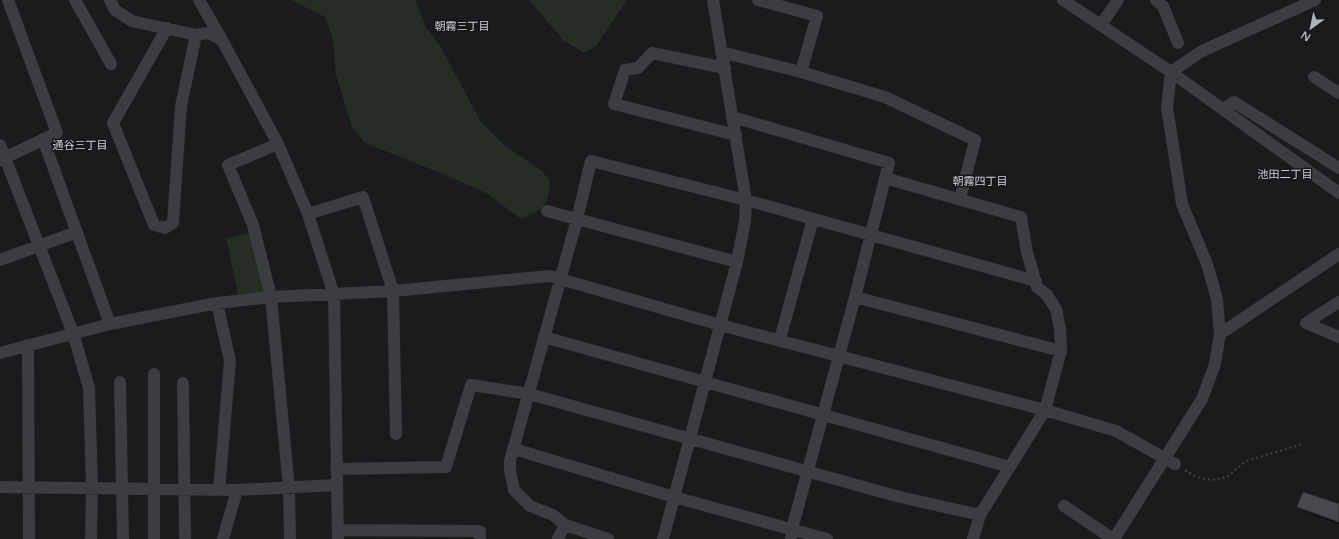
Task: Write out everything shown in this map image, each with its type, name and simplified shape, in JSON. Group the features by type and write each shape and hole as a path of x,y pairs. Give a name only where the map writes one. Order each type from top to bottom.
{"street":[{"path":"2,159 57,132 8,0"},
{"path":"76,0 111,64"},
{"path":"110,0 115,10 132,21 196,35 208,33 222,40"},
{"path":"199,0 278,144 308,214 334,295 338,535 480,531 480,539"},
{"path":"663,539 737,262 745,220 746,200 713,0"},
{"path":"758,0 817,16 801,72"},
{"path":"1063,0 1171,72 1339,193"},
{"path":"1101,25 1118,0"},
{"path":"1156,0 1162,6 1178,43"},
{"path":"1064,506 1114,539 1164,457 1202,399 1215,364 1220,334 1216,299 1207,264 1182,204 1167,107 1171,72 1202,51 1315,0"},
{"path":"167,28 113,123 154,225 165,228 173,223 181,106 196,35"},
{"path":"721,52 801,72 886,97 975,140 960,199"},
{"path":"725,68 652,53 638,68 624,70 614,104 736,135"},
{"path":"1314,77 1339,93"},
{"path":"1223,109 1234,102 1339,168"},
{"path":"733,117 889,163 869,236 840,356 823,414 792,534"},
{"path":"43,139 110,324"},
{"path":"278,144 228,165 253,225 271,297 289,488 290,539"},
{"path":"0,145 2,159 73,333 89,388 92,487 91,539"},
{"path":"608,539 564,525 553,515 530,506 514,490 510,471 510,461 530,394 591,161 746,200 869,236 1036,281"},
{"path":"885,178 1021,217 1027,252 1037,287 1047,295 1056,309 1060,328 1061,351 1045,410 980,516 973,539"},
{"path":"308,214 363,198 393,291 396,434"},
{"path":"547,211 737,262"},
{"path":"780,339 813,219"},
{"path":"0,260 77,232"},
{"path":"1220,334 1339,254"},
{"path":"0,353 110,324 217,303 271,297 393,291 550,276 720,325 780,339 1045,410 1116,431 1175,464"},
{"path":"855,297 1061,351"},
{"path":"1339,302 1306,323 1339,337"},
{"path":"217,303 230,361 219,490"},
{"path":"544,338 1010,467"},
{"path":"28,345 29,539"},
{"path":"154,374 154,539"},
{"path":"120,382 122,539"},
{"path":"183,383 185,539"},
{"path":"336,469 446,467 471,386 530,394 896,496 980,516"},
{"path":"514,449 792,534 827,539"},
{"path":"0,486 237,490 336,484"},
{"path":"223,539 237,490"},
{"path":"558,539 564,525"}],"path":[{"path":"1175,464 1196,477 1212,480 1227,477 1246,461 1303,444"}],"shaded area":[{"path":"291,0 415,0 426,27 439,44 481,122 504,145 542,171 550,181 550,189 543,206 534,213 521,219 486,193 365,143 352,127 336,75 333,40 325,17"},
{"path":"529,0 627,0 596,46 585,53 564,41"},
{"path":"251,233 264,293 238,294 226,238"}],"building":[{"path":"1303,492 1339,504 1339,522 1297,507"}],"district":[{"name":"朝霧三丁目","path":"462,26"},
{"name":"通谷三丁目","path":"80,145"},
{"name":"池田二丁目","path":"1285,174"},
{"name":"朝霧四丁目","path":"980,181"}]}
